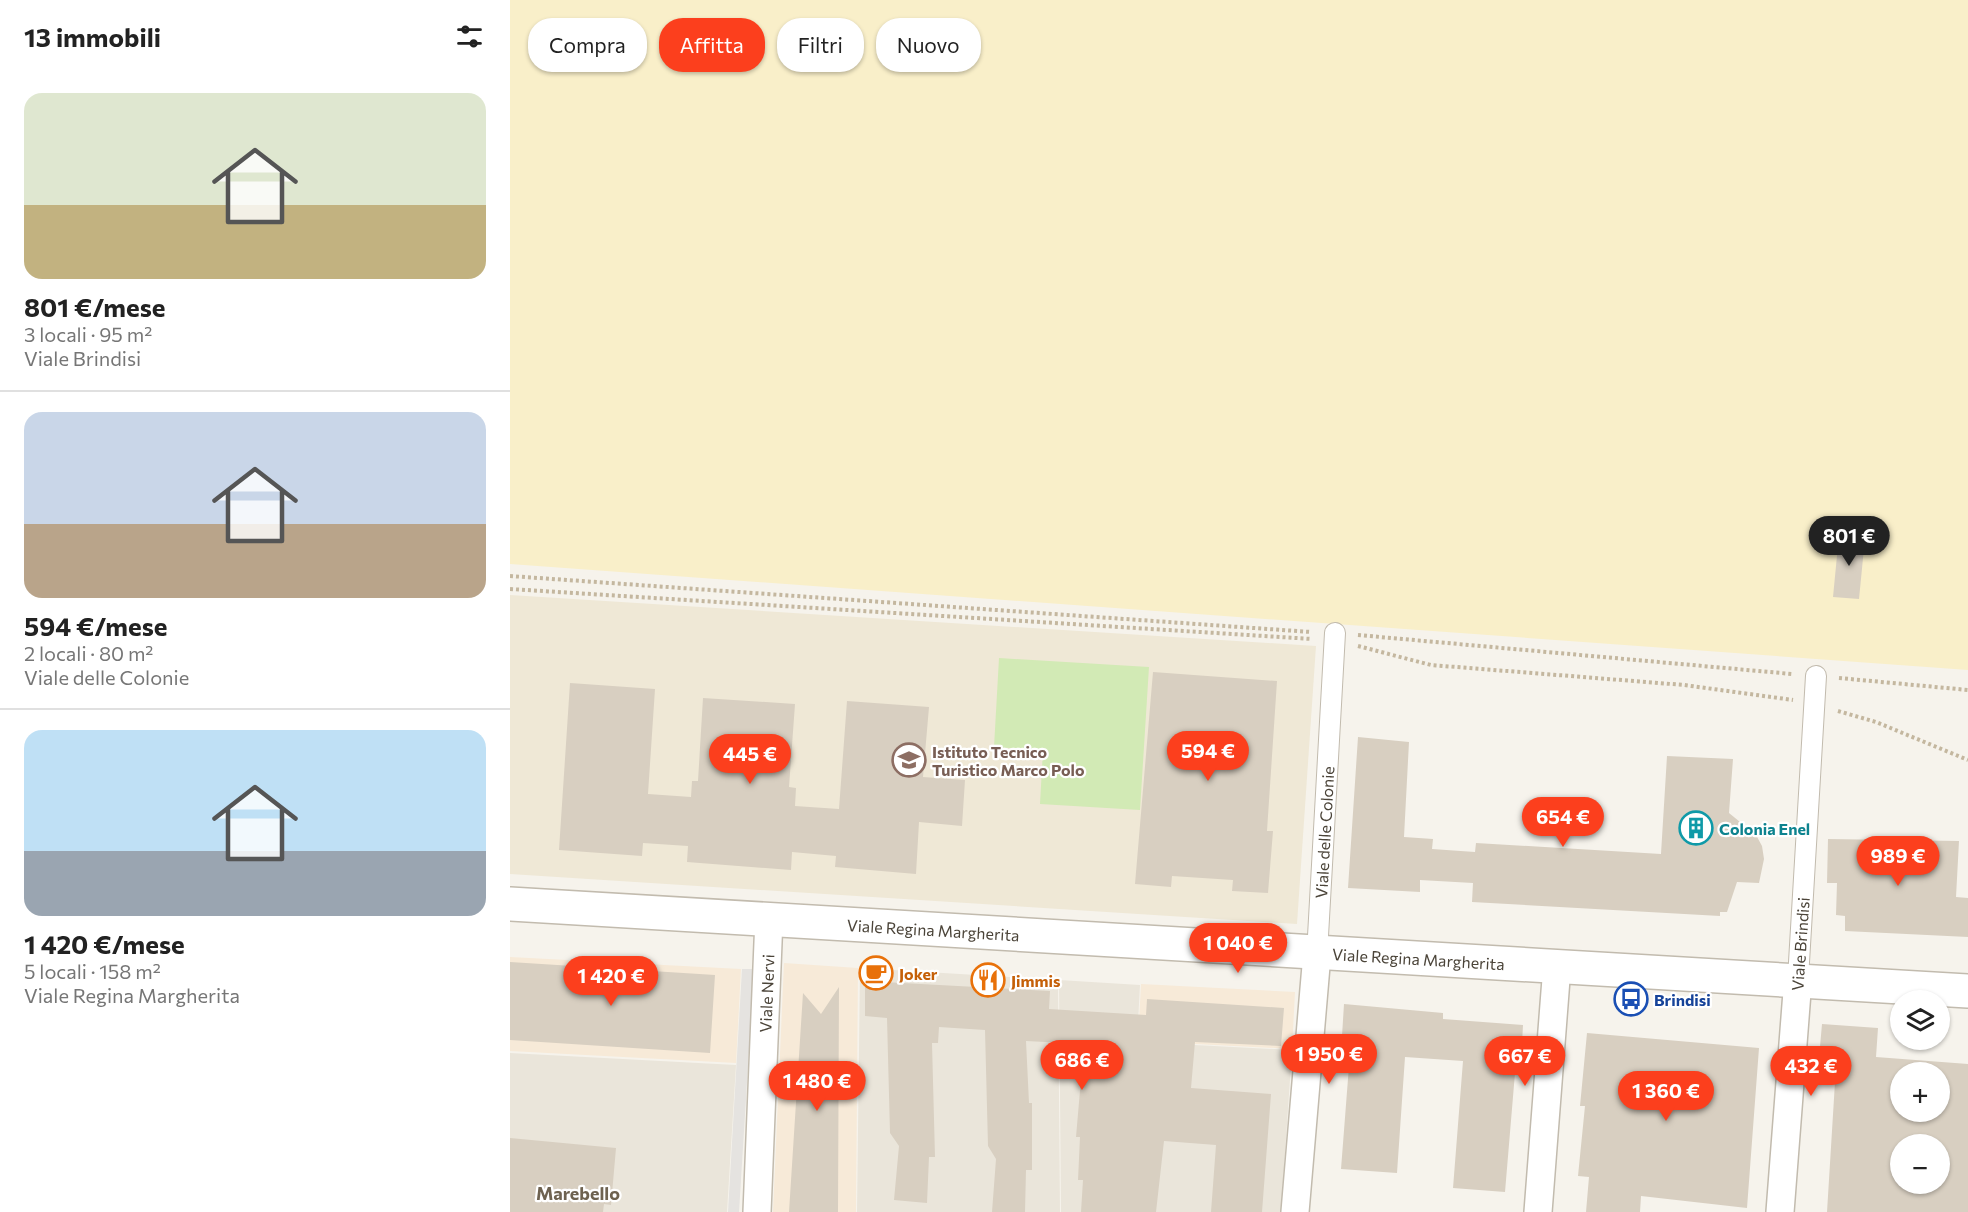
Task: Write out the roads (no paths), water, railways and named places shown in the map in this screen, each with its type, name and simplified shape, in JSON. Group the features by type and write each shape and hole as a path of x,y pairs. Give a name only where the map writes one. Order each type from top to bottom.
{"street":[{"name":"Viale delle Colonie","path":"1295,1212 1317,954 1334,637"},
{"name":"Viale Brindisi","path":"1780,1212 1798,979 1816,676"},
{"name":"Viale Regina Margherita","path":"510,904 769,918 1317,954 1798,979 1968,991"},
{"name":"Viale Nervi","path":"757,1212 769,918"},
{"path":"1538,1212 1557,966"}],"place":[{"name":"Istituto Tecnico Turistico Marco Polo","path":"909,760"},
{"name":"Colonia Enel","path":"1696,828"},
{"name":"Joker","path":"876,973"},
{"name":"Jimmis","path":"988,980"},
{"name":"Brindisi","path":"1631,999"}],"district":[{"name":"Marebello","path":"578,1193"}]}
